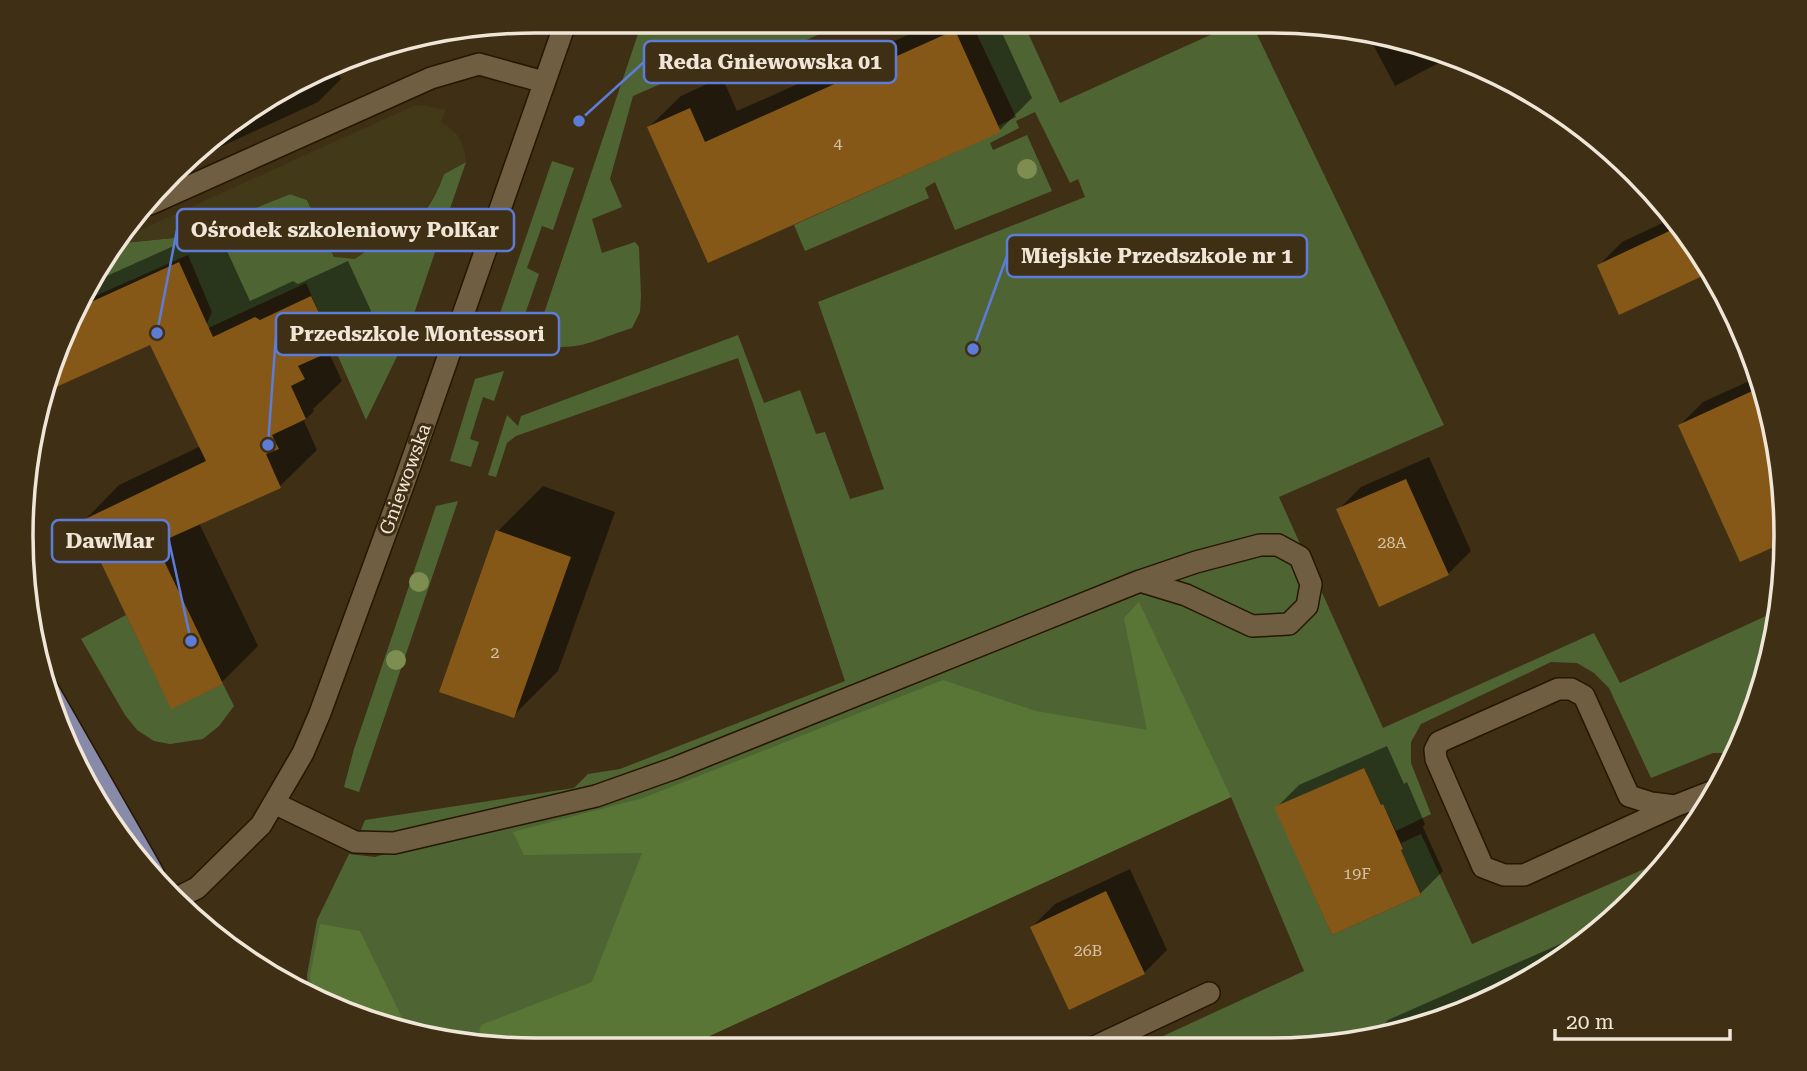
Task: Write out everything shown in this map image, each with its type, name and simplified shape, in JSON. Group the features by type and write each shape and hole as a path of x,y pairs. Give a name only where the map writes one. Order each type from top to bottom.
{"main road":[{"path":"75,737 126,826"}],"street":[{"name":"Gniewowska","path":"184,895 197,888 261,825 303,753 404,483 562,33"},
{"path":"164,198 430,78 479,64 544,82"},
{"path":"274,803 355,842 394,842 596,796 675,768 1139,581 1196,562 1260,545 1278,545 1300,557 1311,584 1307,606 1289,624 1252,626 1186,595 1139,581"},
{"path":"1675,806 1651,803 1629,796 1584,696 1571,690 1558,689 1439,742 1435,750 1436,759 1483,867 1504,875 1524,875 1701,796"},
{"path":"1113,1038 1209,993"}],"green space":[{"path":"638,33 822,33 710,83 702,66 633,96 610,179 622,207 592,219 602,253 635,242 639,247 640,312 632,328 584,344 562,347 534,343"},
{"path":"976,33 1028,33 1060,103 1215,33 1256,33 1444,425 1279,497 1383,728 1594,633 1620,683 1767,616 1757,665 1736,728 1724,753 1713,753 1651,778 1609,688 1594,673 1577,663 1551,662 1421,724 1411,742 1411,763 1431,814 1396,831 1364,768 1275,807 1332,935 1421,895 1401,850 1401,843 1421,834 1472,944 1649,867 1627,891 1577,934 1551,953 1494,986 1445,1007 1401,1021 1304,1037 1159,1038 1304,971 1231,797 705,1038 536,1038 470,1033 406,1021 343,1000 307,983 317,920 349,854 375,857 388,853 392,834 361,830 365,820 574,788 588,774 620,769 845,681 738,358 516,436 507,443 496,477 488,475 507,415 518,426 521,416 738,335 764,403 800,390 816,434 825,432 850,499 884,489 818,302 1085,197 1078,179 1070,183 1035,112 1016,121 1019,128 990,143 993,150 1027,135 1052,191 955,230 935,182 925,188 929,198 805,251 794,225 1000,132 998,126 1016,117"},
{"path":"552,161 574,168 553,230 542,226 527,268 539,274 517,337 498,319"},
{"path":"466,162 405,340 366,420 306,283 204,330 212,312 188,255 94,297 128,243 183,237 290,194 307,200 334,257 417,219 430,204 444,174"},
{"path":"504,371 494,401 483,397 470,439 479,442 471,467 450,461 475,379"},
{"path":"458,501 359,792 344,787 354,749 436,506"},
{"path":"1139,602 1231,797 705,1038 536,1038 479,1034 481,1025 592,982 642,853 524,855 513,832 643,798 943,680 1036,711 1147,730 1124,618"},
{"path":"126,615 171,708 223,684 234,706 219,726 203,739 170,744 154,741 137,730 125,715 81,639"},
{"path":"320,924 360,931 403,1020 343,1000 313,986 310,976"}],"sand":[{"path":"413,106 446,110 441,122 460,138 466,162 444,174 422,214 355,259 334,257 307,200 290,194 183,237 128,243 135,232"}],"building":[{"path":"948,33 956,33 1001,132 708,263 647,127 690,108 705,142"},
{"path":"1670,231 1701,276 1619,315 1597,265"},
{"path":"179,262 213,337 255,317 260,320 311,296 336,349 298,366 305,379 291,386 306,419 272,435 279,449 266,454 281,488 156,544 223,684 171,709 81,521 206,461 150,345 56,387 71,343 91,302"},
{"path":"1752,391 1769,470 1774,547 1740,562 1678,425"},
{"path":"1406,479 1449,575 1379,607 1336,509"},
{"path":"496,530 571,557 514,718 439,692"},
{"path":"1364,768 1381,805 1383,804 1421,895 1332,935 1274,807"},
{"path":"1106,891 1145,974 1069,1010 1030,927"}],"place":[{"name":"Reda Gniewowska 01","path":"579,121"},
{"name":"Ośrodek szkoleniowy PolKar","path":"157,333"},
{"name":"Miejskie Przedszkole nr 1","path":"973,349"},
{"name":"Przedszkole Montessori","path":"268,445"},
{"name":"DawMar","path":"191,641"}]}
